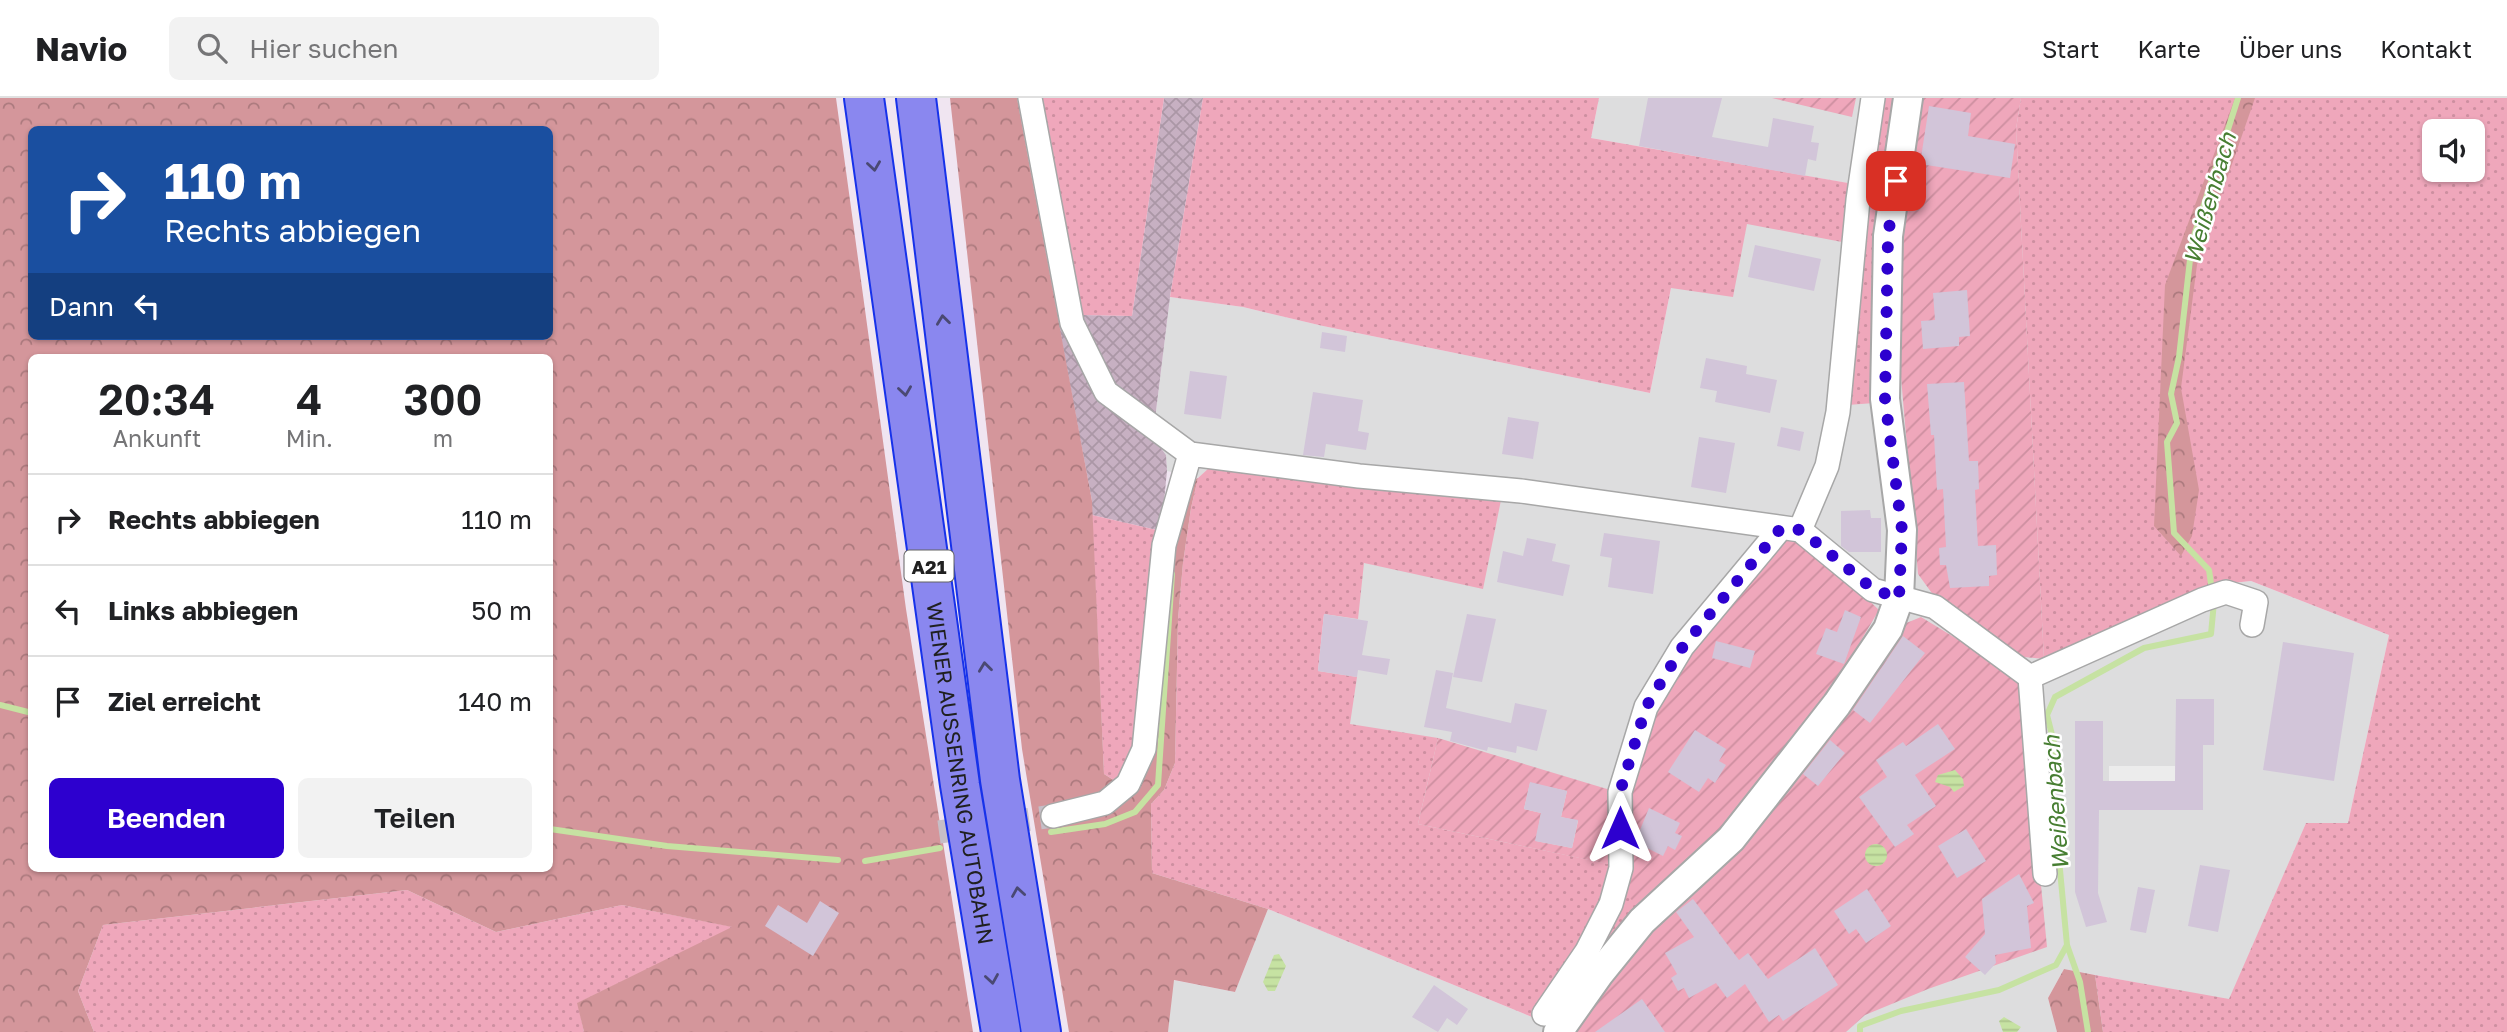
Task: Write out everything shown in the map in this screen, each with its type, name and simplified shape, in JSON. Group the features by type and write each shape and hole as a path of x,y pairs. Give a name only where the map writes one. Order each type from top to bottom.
{"highway":[{"name":"WIENER AUSSENRING AUTOBAHN","path":"864,98 960,785 1001,1032"},
{"name":"WIENER AUSSENRING AUTOBAHN","path":"916,98 998,766 1041,1032"}],"street":[{"path":"1030,98 1072,323 1106,392 1190,454 1521,491 1791,529 1874,590 1935,607 2031,677 2045,874"},
{"path":"1551,1023 1611,904 1621,868 1620,792 1646,707 1682,648 1791,529 1827,466 1838,412 1858,201 1873,98"},
{"path":"1551,1023 1599,974 1642,921 1731,839 1837,704 1888,629 1899,598 1902,530 1885,399 1888,236 1908,98"},
{"path":"1053,816 1105,803 1128,784 1144,750 1164,545 1190,454"},
{"path":"2031,677 2202,600 2226,592 2256,602 2252,625"}],"shaded area":[{"path":"1017,98 1164,98 1132,316 1083,315 1056,311"},
{"path":"1164,98 1203,98 1170,297 1155,419 1148,431 1166,455 1161,531 1092,515 1092,501 1056,311 1083,315 1132,316"},
{"path":"1203,98 1599,98 1591,138 1848,183 1842,242 1747,224 1733,297 1671,288 1650,393 1243,307 1170,297"},
{"path":"1599,98 2021,98 2016,129 2222,584 2251,581 2389,635 2348,823 2306,823 2229,1000 2064,969 2048,998 2057,1032 1168,1032 1173,980 1235,992 1268,909 1549,1024 1613,933 1640,909 1418,824 1350,724 1318,671 1324,614 1364,563 1478,494 1210,468 1198,478 1167,471 1166,455 1148,431 1155,419 1170,297 1243,307 1650,393 1671,288 1747,224 1847,183 1591,138"},
{"path":"1772,98 1856,98 1852,117"},
{"path":"1878,98 1898,98 1874,403 1848,405"},
{"path":"1918,98 2021,98 2016,129 2044,659 2024,657 1934,596 1918,574 1896,286"},
{"path":"2021,98 2507,98 2507,1032 2103,1032 2095,975 2229,999 2306,823 2348,823 2389,635 2251,581 2222,584 2044,659 2016,129"},
{"path":"1209,468 1478,494 1501,500 1483,589 1364,563 1358,619 1324,614 1318,671 1357,677 1350,724 1438,738 1418,824 1628,868 1640,909 1613,933 1549,1024 1268,909 1152,873 1151,804 1164,790 1175,763 1178,619 1183,563 1198,478"},
{"path":"1092,515 1161,531 1137,748 1122,785 1104,774"},
{"path":"1785,539 1799,541 1837,570 1879,610 1837,681 1790,743 1723,826 1640,909 1630,898 1625,795 1650,716 1690,649"},
{"path":"1921,617 2021,678 2047,947 1928,989 1865,1015 1846,1032 1570,1032 1600,989 1904,624"},
{"path":"1438,738 1617,792 1617,866 1418,824","holes":["1530,783 1567,791 1561,817 1578,821 1572,848 1536,841 1541,813 1524,809"]},
{"path":"2109,766 2175,766 2175,781 2109,781"},
{"path":"1955,770 1963,779 1964,786 1954,792 1950,787 1935,782 1938,775"},
{"path":"1876,844 1884,847 1887,855 1884,863 1876,866 1868,863 1865,855 1868,847"},
{"path":"407,890 496,932 622,905 734,927 578,1003 584,1032 94,1032 78,991 103,925"},
{"path":"1279,954 1286,966 1275,991 1268,991 1263,982 1274,955"},
{"path":"2004,1017 2021,1027 2017,1032 2003,1032 1999,1021"}],"green space":[{"path":"0,98 836,98 906,609 973,1032 584,1032 577,1003 732,927 622,905 496,932 407,890 103,925 78,991 94,1032 0,1032"},
{"path":"950,98 1017,98 1092,501 1104,774 1133,792 1175,518 1193,480 1198,478 1183,563 1178,619 1175,763 1164,790 1151,804 1152,873 1268,909 1235,992 1174,980 1168,1032 1069,1032 1022,749"},
{"path":"2235,98 2255,98 2197,265 2181,388 2199,490 2192,536 2181,556 2154,526 2165,285"},
{"path":"2064,969 2095,975 2103,1032 2057,1032 2048,998"}],"building":[{"path":"1648,98 1722,98 1712,137 1768,147 1773,118 1814,126 1811,142 1819,143 1816,161 1808,159 1805,176 1639,146"},
{"path":"1929,106 1971,113 1968,136 2015,144 2010,178 1920,164"},
{"path":"1755,245 1821,259 1814,291 1748,277"},
{"path":"1967,290 1970,336 1959,337 1959,346 1923,349 1921,321 1935,320 1933,293"},
{"path":"1322,332 1347,336 1345,352 1320,348"},
{"path":"1706,358 1747,366 1746,374 1777,380 1770,413 1715,402 1717,391 1700,388"},
{"path":"1190,371 1227,376 1221,419 1184,414"},
{"path":"1964,382 1969,461 1978,461 1979,489 1975,490 1978,546 1996,545 1997,575 1989,576 1989,586 1950,588 1946,565 1940,565 1939,548 1946,547 1943,489 1937,490 1934,435 1931,435 1927,384"},
{"path":"1313,392 1363,400 1358,431 1369,433 1366,450 1326,444 1324,457 1303,455"},
{"path":"1508,417 1539,422 1533,459 1502,454"},
{"path":"1781,427 1804,432 1800,451 1777,446"},
{"path":"1699,437 1735,443 1726,493 1691,487"},
{"path":"1870,510 1871,518 1881,518 1881,552 1849,552 1841,546 1841,511"},
{"path":"1604,533 1660,541 1653,594 1608,587 1612,558 1600,556"},
{"path":"1527,538 1556,544 1552,561 1570,565 1563,596 1497,582 1503,551 1523,556"},
{"path":"1845,610 1861,617 1844,664 1816,654 1826,628 1837,632"},
{"path":"1324,614 1368,621 1362,655 1390,659 1387,675 1358,670 1357,677 1318,671"},
{"path":"1467,614 1496,619 1482,682 1453,677"},
{"path":"1903,636 1925,653 1870,723 1853,710"},
{"path":"1716,641 1755,651 1750,668 1712,658"},
{"path":"2283,642 2354,653 2334,781 2263,770"},
{"path":"1436,670 1453,673 1446,708 1511,723 1515,703 1547,710 1537,751 1517,746 1516,753 1488,747 1487,751 1450,741 1452,732 1424,727"},
{"path":"2176,699 2214,699 2214,745 2203,745 2203,810 2099,810 2098,893 2107,922 2086,927 2075,892 2075,721 2103,721 2103,781 2175,781"},
{"path":"1938,724 1955,749 1915,775 1936,806 1907,825 1914,834 1895,847 1859,797 1887,777 1876,760 1903,742 1906,746"},
{"path":"1695,730 1726,749 1719,761 1726,765 1715,783 1708,778 1699,792 1668,772"},
{"path":"1830,740 1845,753 1818,786 1803,774"},
{"path":"1530,782 1567,791 1561,817 1578,820 1572,848 1535,841 1541,813 1524,809"},
{"path":"1649,808 1680,823 1675,833 1682,836 1675,850 1668,846 1663,856 1635,842"},
{"path":"1966,829 1986,861 1957,878 1938,846"},
{"path":"2200,865 2230,870 2218,932 2188,926"},
{"path":"2019,874 2034,903 2027,906 2031,948 1995,955 1996,963 1985,975 1965,957 1985,934 1982,899"},
{"path":"2138,887 2155,890 2146,933 2130,930"},
{"path":"1867,889 1891,926 1866,943 1856,929 1849,934 1834,911"},
{"path":"1693,899 1739,960 1748,953 1768,979 1815,948 1838,985 1783,1021 1779,1015 1769,1022 1745,984 1727,998 1716,983 1689,998 1684,988 1678,991 1671,978 1677,974 1665,953 1694,937 1676,912"},
{"path":"820,901 839,913 813,956 765,926 778,905 807,923"},
{"path":"1434,985 1468,1009 1457,1025 1447,1018 1438,1032 1412,1017"},
{"path":"1642,999 1665,1032 1595,1032"}],"waterway":[{"name":"Weißenbach","path":"2212,591 2209,570 2174,533 2167,442 2177,423 2171,394 2179,357 2192,242 2238,98"},
{"path":"1051,832 1105,824 1135,812 1158,785 1172,574"},
{"name":"Weißenbach","path":"1860,1032 1860,1026 1901,1011 1999,990 2056,965 2067,945 2052,784 2055,747 2047,715 2055,697 2144,648 2211,634 2214,602"},
{"path":"0,705 28,712"},
{"path":"553,829 667,846 838,860"},
{"path":"865,861 940,848"},
{"path":"2067,945 2080,982 2088,1032"}],"tunnel":[{"path":"939,832 1053,816"}],"route":[{"path":"1620,828 1620,792 1646,707 1682,648 1781,528 1801,530 1874,590 1899,598 1902,530 1885,399 1888,236 1896,181"}]}
